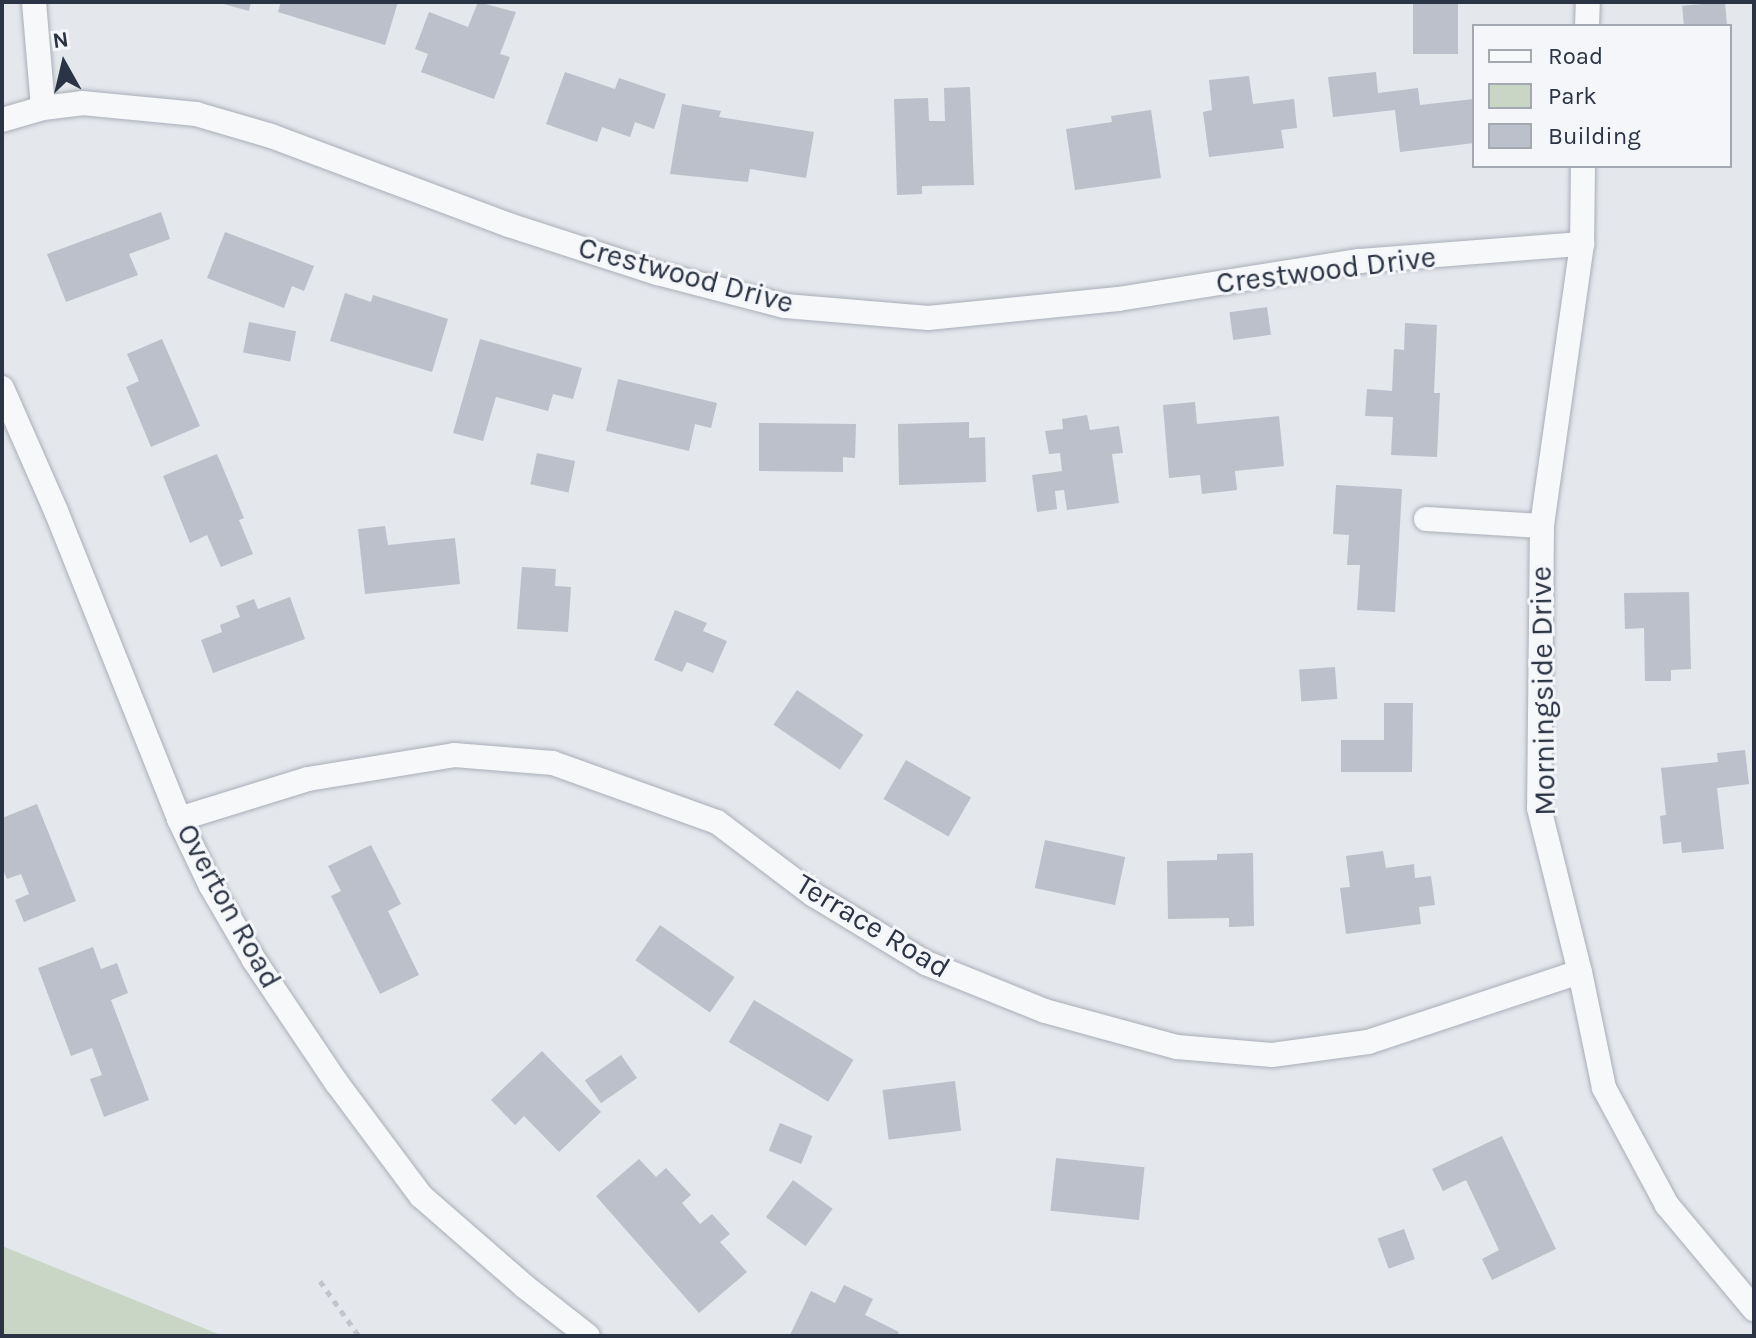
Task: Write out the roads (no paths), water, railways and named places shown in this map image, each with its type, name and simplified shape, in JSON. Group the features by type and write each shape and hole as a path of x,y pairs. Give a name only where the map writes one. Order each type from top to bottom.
{"street":[{"path":"34,2 43,108"},
{"path":"1587,24 1588,2"},
{"name":"Crestwood Drive","path":"2,120 43,108 82,103 196,114 271,136 509,225 657,273 785,306 928,318 1118,299 1359,261 1582,244"},
{"name":"Morningside Drive","path":"1583,168 1582,244 1542,526 1539,808 1580,972 1604,1088 1667,1205 1754,1309"},
{"name":"Overton Road","path":"2,388 56,511 179,819 211,886 254,960 336,1082 421,1196 524,1286 588,1336"},
{"path":"1426,519 1542,526"},
{"name":"Terrace Road","path":"179,819 308,779 454,755 553,763 717,822 814,895 926,963 1045,1011 1177,1047 1272,1055 1368,1042 1580,972"}]}
